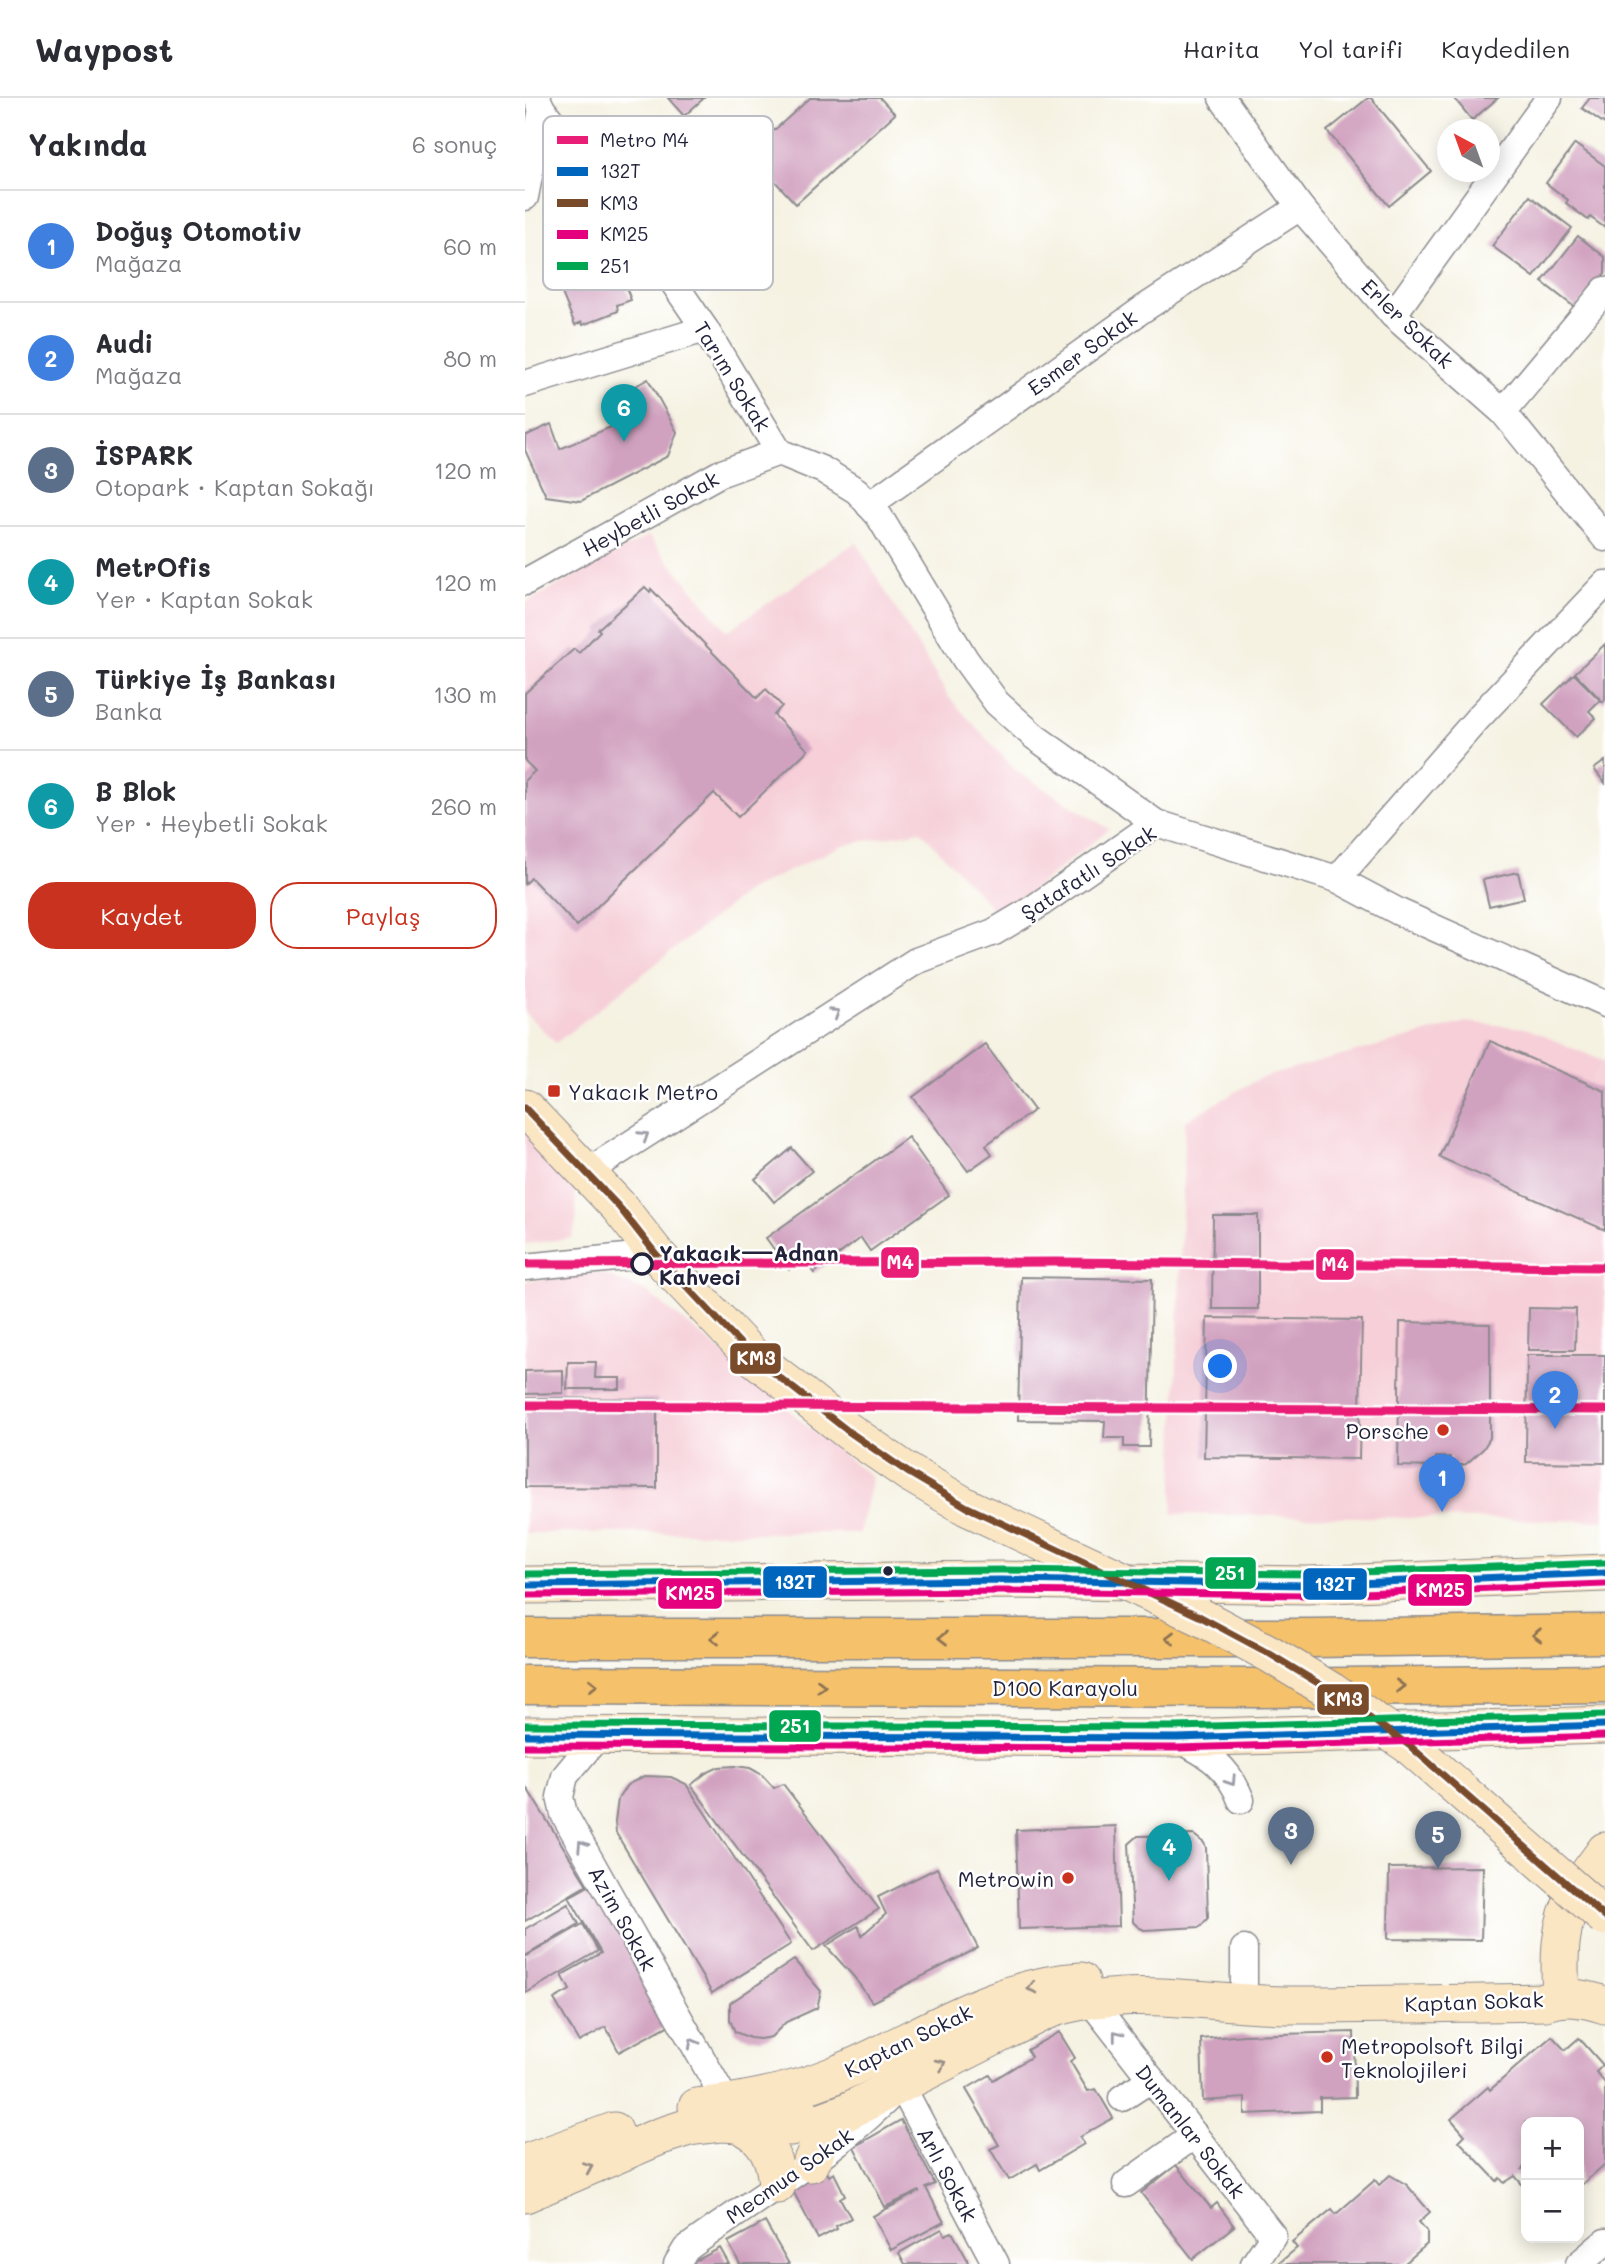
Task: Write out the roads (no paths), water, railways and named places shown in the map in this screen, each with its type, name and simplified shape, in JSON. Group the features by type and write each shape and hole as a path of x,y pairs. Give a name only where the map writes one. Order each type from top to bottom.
{"highway":[{"path":"525,1638 1605,1634"},
{"name":"D100 Karayolu","path":"525,1685 1259,1688 1605,1684"}],"main road":[{"path":"525,1108 619,1206 656,1254 751,1355 848,1431 909,1473 957,1501 1199,1616 1331,1691 1410,1746 1605,1917"},
{"path":"525,1585 1001,1580 1307,1585 1605,1573"},
{"path":"525,1735 1177,1738 1605,1725"},
{"path":"1605,1851 1576,1892 1566,1915 1561,1937 1561,1997 1605,2005"},
{"name":"Kaptan Sokak","path":"525,2163 671,2111 745,2105 832,2077 964,2012 997,1999 1056,1982 1219,1980 1244,1966 1303,1986 1547,1987 1561,1997"},
{"name":"Kaptan Sokak","path":"811,2124 846,2112 1045,2011 1069,2002 1130,1996 1286,2005 1545,2002 1561,1997"},
{"path":"777,2185 772,2155 745,2105 794,2107 817,2133 819,2148 811,2162"},
{"name":"Kaptan Sokak","path":"525,2194 659,2137 689,2127 722,2123 745,2105"}],"street":[{"name":"Erler Sokak","path":"1222,98 1300,207 1394,315 1503,412 1605,538"},
{"path":"1394,315 1549,98"},
{"path":"525,197 539,104"},
{"name":"Esmer Sokak","path":"869,505 1143,309 1300,207"},
{"name":"Tarım Sokak","path":"678,290 779,452"},
{"path":"1503,412 1605,290"},
{"path":"525,384 705,329"},
{"path":"779,452 834,477 857,491 879,516 965,659 997,703 1035,737 1156,824"},
{"name":"Heybetli Sokak","path":"525,582 719,474 779,452"},
{"path":"1337,879 1478,718 1605,584"},
{"name":"Şatafatlı Sokak","path":"587,1172 916,961 994,932 1034,908 1156,824 1337,879 1399,912 1605,1004"},
{"path":"525,1267 656,1254"},
{"name":"Azim Sokak","path":"599,1735 565,1776 560,1797 564,1814 745,2105"},
{"path":"1177,1738 1221,1766 1237,1788 1241,1800"},
{"name":"Dumanlar Sokak","path":"1089,1999 1273,2236 1254,2264"},
{"path":"1122,2098 1151,2079"},
{"name":"Mecmua Sokak","path":"677,2264 686,2249 811,2162 877,2111 901,2085"},
{"name":"Arlı Sokak","path":"901,2085 996,2264"},
{"path":"1126,2184 1195,2135"},
{"path":"1579,2264 1605,2242"}],"metro line":[{"name":"M4","path":"525,1264 1056,1262 1605,1267"},
{"name":"M4","path":"525,1405 1605,1410"}],"place":[{"name":"B Blok","path":"624,442"},
{"name":"Yakacık Metro","path":"554,1091"},
{"name":"Yakacık—Adnan Kahveci","path":"642,1264"},
{"name":"Audi","path":"1555,1429"},
{"name":"Porsche","path":"1443,1430"},
{"name":"Doğuş Otomotiv","path":"1442,1512"},
{"name":"İSPARK","path":"1291,1865"},
{"name":"Türkiye İş Bankası","path":"1438,1869"},
{"name":"Metrowin","path":"1068,1878"},
{"name":"MetrOfis","path":"1169,1881"},
{"name":"Metropolsoft Bilgi Teknolojileri","path":"1327,2057"}]}
